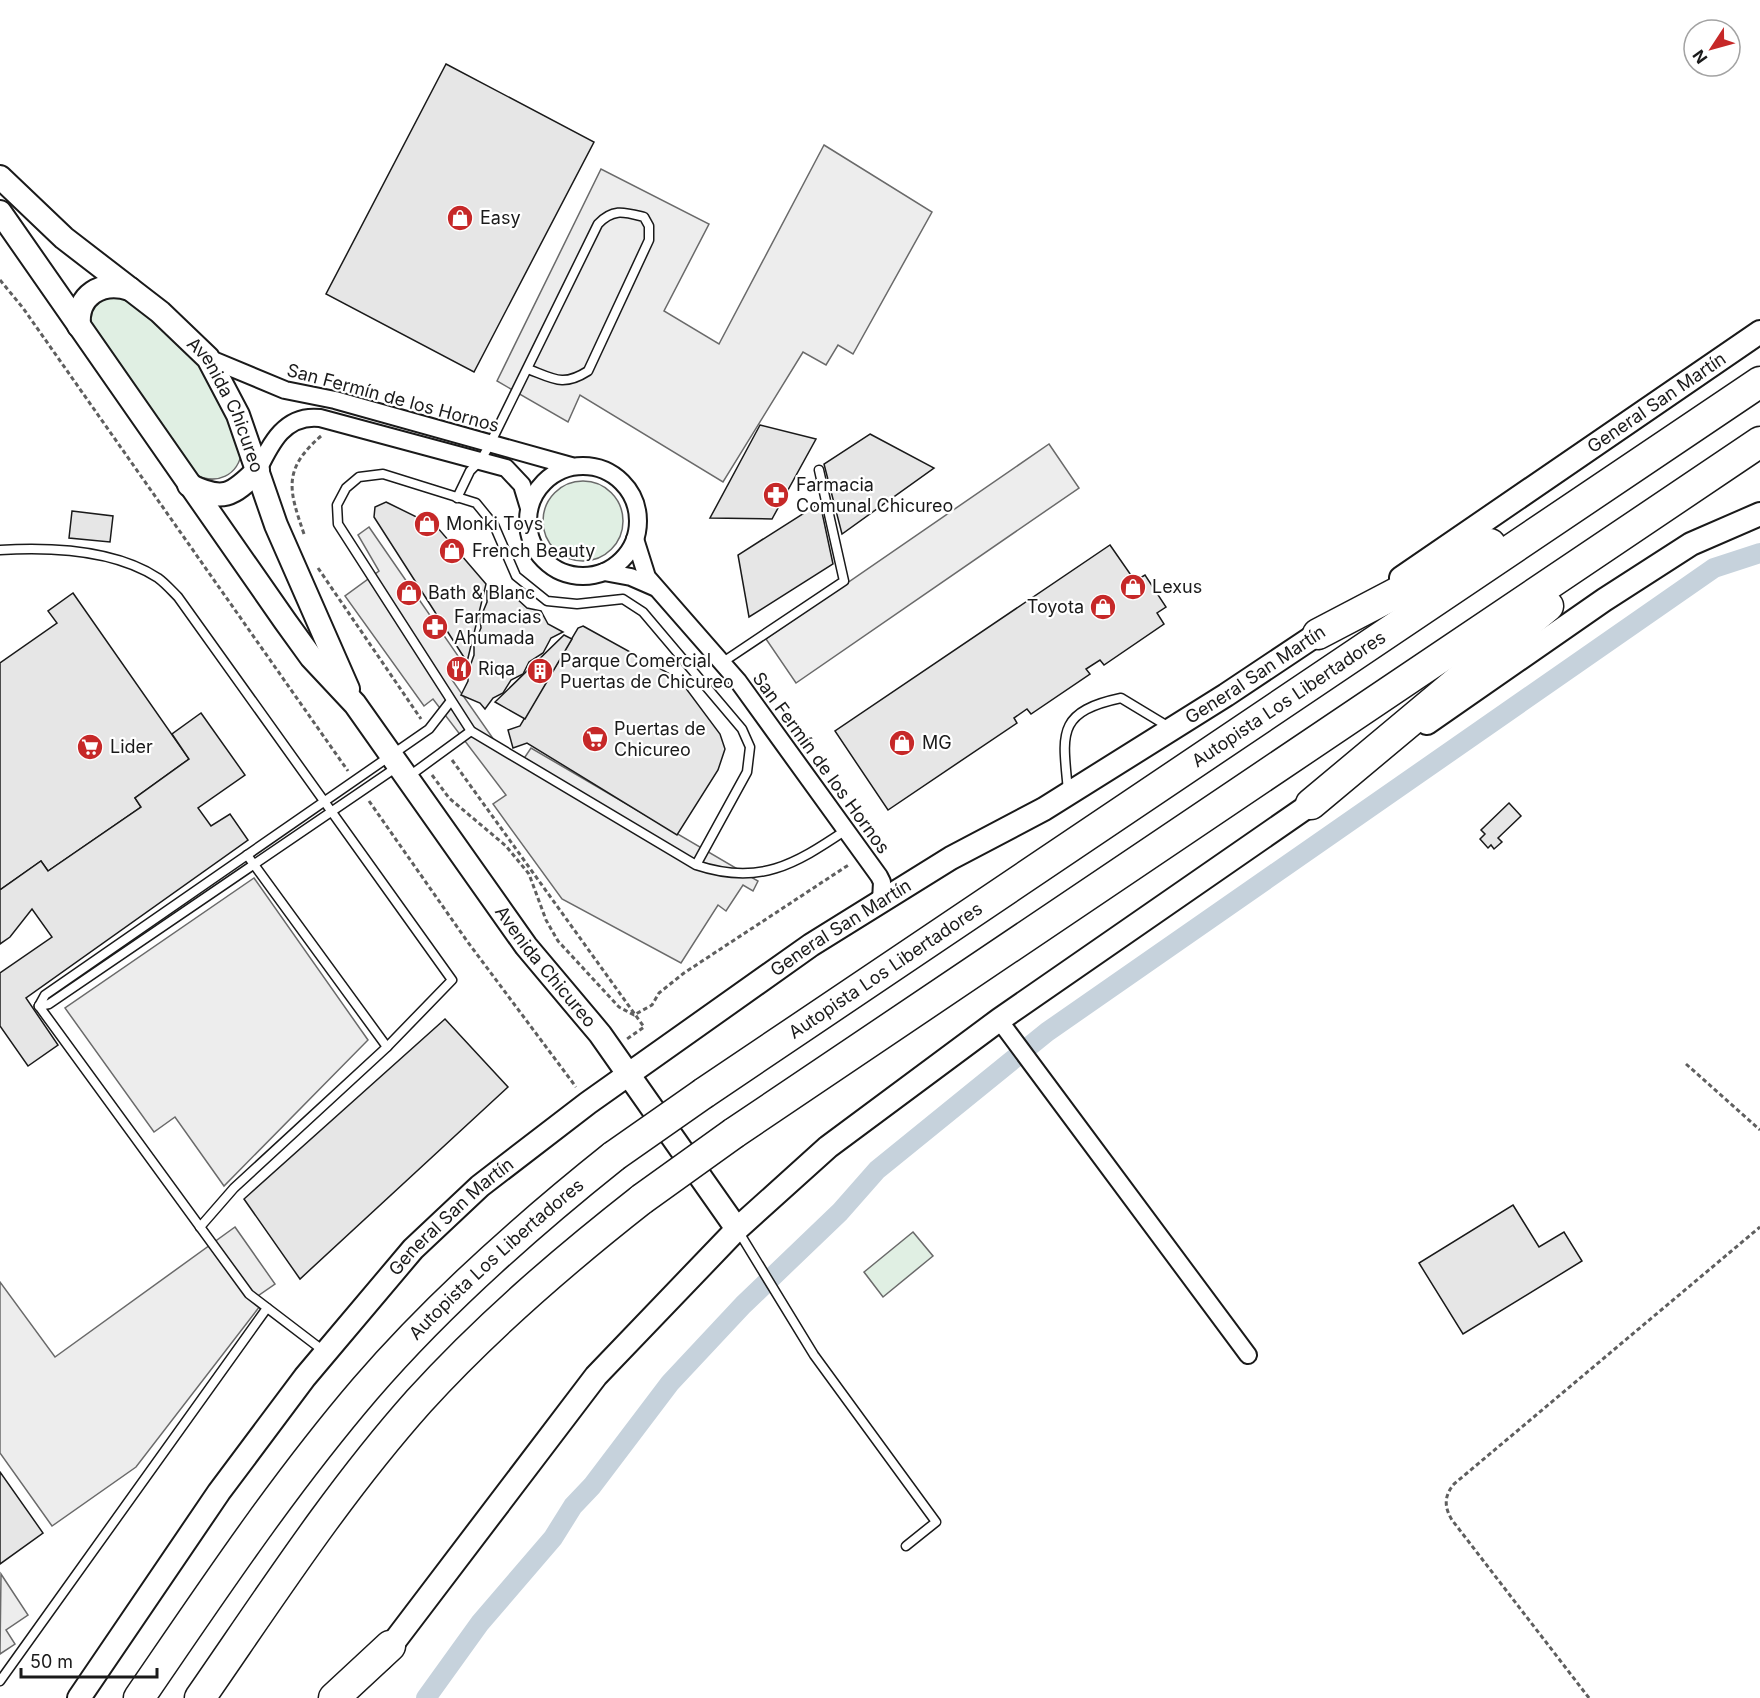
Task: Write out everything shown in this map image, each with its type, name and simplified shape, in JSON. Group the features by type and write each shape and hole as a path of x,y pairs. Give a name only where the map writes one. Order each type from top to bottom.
{"highway":[{"name":"Autopista Los Libertadores","path":"139,1698 285,1488 366,1388 411,1338 483,1267 614,1156 704,1093 1760,382"},
{"path":"200,1698 326,1517 419,1401 530,1292 642,1198 734,1133 1760,442"},
{"path":"1318,634 1614,482"},
{"path":"1311,804 1573,585 1632,530"},
{"path":"333,1698 390,1646"}],"main road":[{"name":"Avenida Chicureo","path":"0,177 64,238 187,335 208,358 238,415 276,525 355,704"},
{"name":"Avenida Chicureo","path":"0,212 304,648 355,704 526,946 587,1018 737,1229"},
{"path":"79,326 80,309 93,292 108,285 130,289"},
{"name":"General San Martín","path":"80,1698 219,1492 325,1352 412,1249 480,1186 588,1103 889,890 1068,794 1172,729 1318,634 1760,332"},
{"path":"189,485 207,494 223,495 240,487 258,470"},
{"path":"352,1698 596,1376 737,1229 828,1147 999,1020 1637,579 1714,531 1760,514"}],"street":[{"name":"San Fermín de los Hornos","path":"208,358 285,390 335,400 571,466"},
{"name":"San Fermín de los Hornos","path":"258,470 269,447 285,427 311,417 506,468 522,485 529,508"},
{"path":"571,466 594,466 615,475 623,482 636,503 638,528 635,539 623,559 604,572 583,576 552,566 536,550 531,541 527,519 529,508 540,485 554,473 571,466"},
{"name":"San Fermín de los Hornos","path":"635,539 641,564 655,588 723,662 889,890"},
{"name":"San Fermín de los Hornos","path":"604,572 631,577 655,588"},
{"path":"999,1020 1248,1354"}],"lane":[{"path":"457,498 470,471 481,460 490,444 598,224 607,215 620,210 644,217 649,226 649,240 588,371 574,380 560,381 528,369"},
{"path":"723,662 844,580 819,470"},
{"path":"696,865 747,772 750,747 742,729 634,604 623,599 577,604 547,601 535,594 510,566 486,513 476,503 383,474 367,475 345,488 337,505 338,524 471,732 696,865 722,873 769,871 789,865 846,830"},
{"path":"0,550 82,553 113,560 159,579 178,597 452,980 387,1047 234,1188 200,1227"},
{"path":"1068,794 1063,739 1068,723 1085,711 1102,702 1121,698 1172,729"},
{"path":"39,1006 49,1004 399,766 450,702"},
{"path":"39,1006 45,995 354,780 399,766 471,732"},
{"path":"247,855 387,1047"},
{"path":"39,1006 249,1294 325,1352"},
{"path":"737,1229 814,1355 936,1522 906,1546"},
{"path":"0,1681 267,1308"}],"path":[{"path":"0,280 23,308 354,780"},
{"path":"362,791 467,941 588,1103"},
{"path":"1686,1064 1760,1130"},
{"path":"1589,1698 1452,1520 1446,1507 1448,1494 1454,1484 1760,1227"}],"green space":[{"path":"123,295 205,366 242,451 236,467 225,476 211,479 195,475 88,324 88,311 97,299"},
{"path":"583,481 598,484 611,493 620,506 623,521 620,536 611,549 598,558 583,561 568,558 555,549 546,536 543,521 546,506 555,493 568,484"},
{"path":"913,1232 933,1256 883,1297 864,1272"}],"shaded area":[{"path":"824,145 932,212 853,354 838,345 826,365 803,352 723,482 580,395 568,422 497,381 601,169 709,224 664,311 719,344"},
{"path":"1049,444 1079,488 796,683 766,639"},
{"path":"369,527 465,666 450,677 494,740 523,760 531,748 758,881 753,891 743,885 726,911 718,905 681,963 562,899 493,804 506,795 433,699 424,706 345,596 379,571 358,535"},
{"path":"254,878 368,1040 224,1186 175,1117 154,1132 65,1008"},
{"path":"235,1227 275,1284 255,1298 260,1306 136,1467 52,1526 0,1453 0,1282 55,1357"},
{"path":"1,1574 28,1615 6,1630 15,1644 0,1654"}],"building":[{"name":"Easy","path":"446,64 594,142 474,372 326,294"},
{"path":"760,425 816,439 772,519 710,518"},
{"path":"870,434 934,468 842,534 824,464"},
{"path":"386,502 437,527 486,584 467,662 374,517 375,507"},
{"path":"820,503 833,564 749,617 738,555"},
{"path":"72,511 113,516 110,542 69,538"},
{"path":"1110,545 1135,581 1145,575 1166,607 1157,613 1164,624 1104,665 1100,660 1086,669 1090,674 1031,714 1027,709 1014,718 1017,723 888,810 835,731"},
{"path":"487,591 501,598 516,598 527,608 541,611 548,624 563,632 551,638 543,653 529,662 523,674 511,680 503,693 493,698 485,709 480,703 461,695 468,681 474,644 481,628 480,619 487,602"},
{"name":"Lider","path":"73,593 189,759 135,798 141,807 48,871 41,861 0,890 0,663 57,623 48,611"},
{"path":"583,626 679,679 720,734 725,749 718,770 677,835 527,743 513,748 508,730 520,726 578,628"},
{"name":"Parque Comercial Puertas de Chicureo","path":"564,635 572,639 525,719 495,702"},
{"path":"201,713 245,775 198,808 211,826 230,814 248,840 26,998 58,1045 28,1066 0,1026 0,973 52,937 32,909 10,937 0,944 0,890 41,861 48,871 141,807 135,798 189,759 172,734"},
{"path":"1509,803 1521,816 1498,838 1502,842 1494,849 1491,845 1488,848 1480,839 1485,834 1481,830"},
{"path":"445,1019 508,1087 300,1279 244,1199"},
{"path":"1513,1205 1539,1247 1564,1232 1582,1261 1463,1334 1419,1263"},
{"path":"0,1472 43,1533 0,1564"}],"waterway":[{"path":"426,1698 480,1623 553,1538 573,1506 592,1486 670,1383 743,1305 840,1212 877,1170 1047,1032 1714,568 1760,553"}],"place":[{"name":"Easy","path":"460,218"},
{"name":"Farmacia Comunal Chicureo","path":"776,495"},
{"name":"Monki Toys","path":"427,524"},
{"name":"French Beauty","path":"452,551"},
{"name":"Lexus","path":"1133,587"},
{"name":"Bath & Blanc","path":"409,593"},
{"name":"Toyota","path":"1103,607"},
{"name":"Farmacias Ahumada","path":"435,627"},
{"name":"Riqa","path":"459,669"},
{"name":"Parque Comercial Puertas de Chicureo","path":"540,671"},
{"name":"Puertas de Chicureo","path":"595,739"},
{"name":"MG","path":"902,743"},
{"name":"Lider","path":"90,747"}]}
